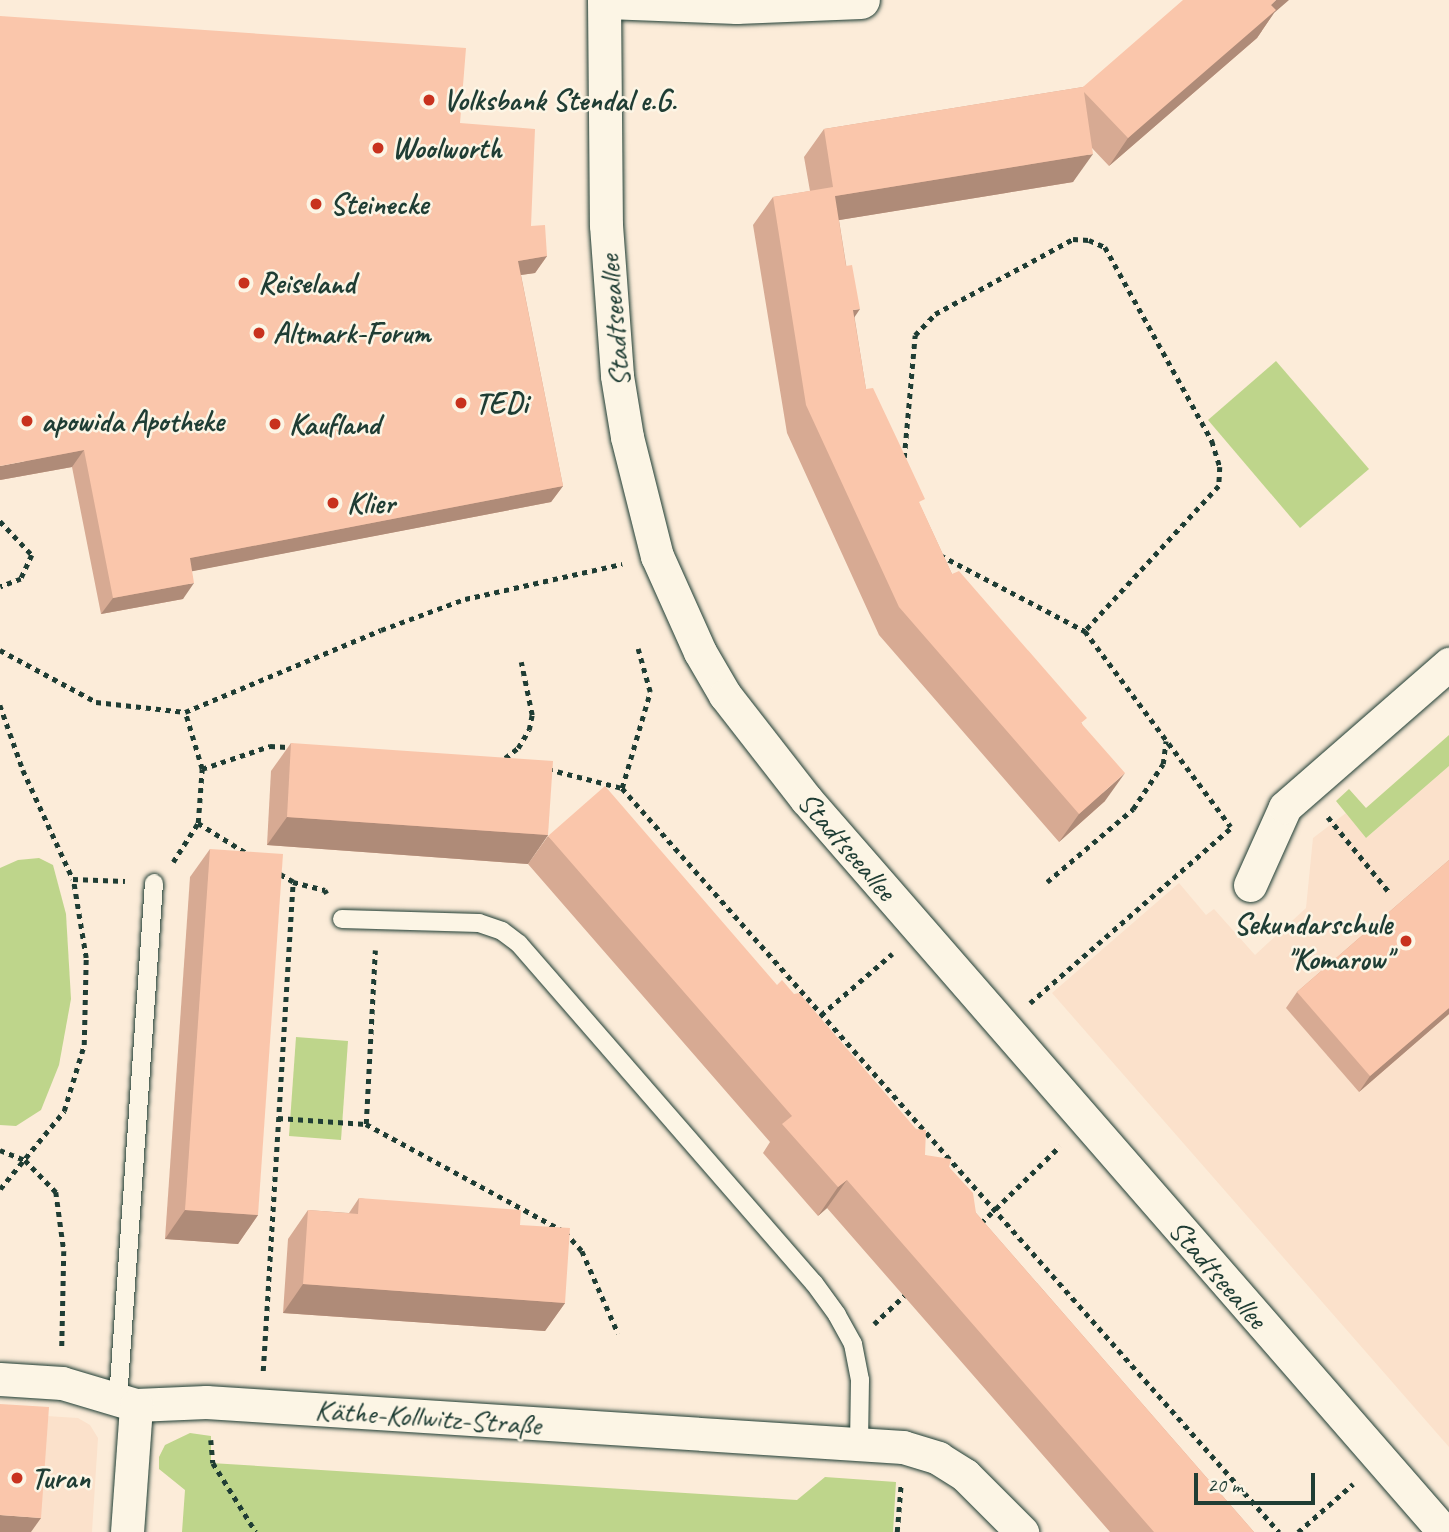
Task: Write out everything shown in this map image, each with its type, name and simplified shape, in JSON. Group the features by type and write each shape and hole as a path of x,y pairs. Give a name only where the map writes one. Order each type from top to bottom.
{"street":[{"path":"606,0 737,5 861,0"},
{"name":"Stadtseeallee","path":"606,0 611,316 627,437 657,556 687,627 725,695 806,799 1444,1532"},
{"path":"1250,885 1296,798 1449,664"},
{"name":"Käthe-Kollwitz-Straße","path":"0,1379 62,1383 127,1402 206,1402 903,1447 937,1458 965,1475 1022,1532"},
{"path":"127,1402 127,1532"}],"lane":[{"path":"127,1402 154,883"},
{"path":"342,919 479,923 502,931 519,944 814,1283 837,1315 853,1344 860,1380 859,1444"}],"path":[{"path":"904,464 915,335 935,314 1073,239 1089,240 1105,247 1212,441 1220,467 1219,486 1085,631"},
{"path":"0,521 32,555 20,579 0,586"},
{"path":"935,552 1085,631 1231,827"},
{"path":"0,650 96,702 185,712 381,630 465,600 657,556"},
{"path":"622,788 650,692 638,649"},
{"path":"505,758 518,748 529,730 532,715 522,662"},
{"path":"0,705 23,770 73,879 86,958 84,1045 64,1111 0,1189"},
{"path":"73,879 154,883 180,855 198,823 202,769 185,712"},
{"path":"1047,882 1133,809 1163,764 1167,741"},
{"path":"202,769 270,746 297,748"},
{"path":"491,757 518,761"},
{"path":"544,768 622,788 1279,1532"},
{"path":"1003,1026 1231,827 1296,798 1389,892"},
{"path":"198,823 251,856"},
{"path":"260,1406 293,882 272,869"},
{"path":"366,1124 376,921"},
{"path":"821,1015 919,930"},
{"path":"278,1118 366,1124 565,1233 582,1251 618,1333"},
{"path":"974,1230 1085,1121"},
{"path":"0,1150 25,1160 56,1192 64,1251 62,1383"},
{"path":"853,1344 913,1287"},
{"path":"206,1402 214,1463 257,1532"},
{"path":"897,1532 903,1447"},
{"path":"1298,1532 1381,1460"}],"shaded area":[{"path":"1449,766 1449,1447 1052,993 1179,883 1206,915 1214,909 1255,955 1306,908 1313,838 1346,813 1366,838"},
{"path":"0,1413 78,1418 90,1425 98,1438 92,1532 0,1532"}],"green space":[{"path":"1276,361 1369,469 1300,528 1208,420"},
{"path":"1449,735 1449,766 1366,838 1336,801 1349,789 1366,808"},
{"path":"39,858 53,865 66,914 71,999 59,1065 41,1110 16,1126 0,1125 0,868 18,860"},
{"path":"296,1037 348,1041 341,1140 289,1136"},
{"path":"190,1433 211,1436 211,1463 797,1500 825,1477 896,1482 893,1532 182,1532 185,1490 159,1469 159,1457 165,1445"}],"building":[{"path":"1183,0 1276,0 1271,5 1276,10 1128,138 1084,92 1093,154 835,196 846,266 852,265 860,309 853,310 866,389 873,388 906,458 925,499 919,502 952,574 959,571 1087,718 1081,723 1125,773 1079,814 899,607 806,405 773,197 833,187 824,129 1083,87"},
{"name":"Altmark-Forum","path":"0,16 466,48 460,123 535,129 531,226 545,225 547,256 518,261 563,486 190,558 194,583 113,598 84,450 0,466"},
{"path":"291,743 553,761 548,835 287,817"},
{"path":"605,786 777,985 782,980 794,994 799,993 916,1129 926,1130 925,1155 951,1159 949,1167 973,1193 976,1213 1254,1532 1154,1532 847,1180 838,1187 782,1124 792,1116 548,836"},
{"path":"210,849 283,854 258,1215 185,1210"},
{"name":"Sekundarschule \"Komarow\"","path":"1449,860 1449,1008 1370,1076 1297,992"},
{"path":"359,1198 521,1210 520,1225 570,1228 565,1303 303,1284 308,1210 358,1214"},
{"name":"Turan","path":"0,1404 49,1407 41,1518 0,1515"}],"place":[{"name":"Volksbank Stendal e.G.","path":"429,100"},
{"name":"Woolworth","path":"378,148"},
{"name":"Steinecke","path":"316,204"},
{"name":"Reiseland","path":"244,283"},
{"name":"Altmark-Forum","path":"259,333"},
{"name":"TEDi","path":"461,403"},
{"name":"apowida Apotheke","path":"27,421"},
{"name":"Kaufland","path":"275,424"},
{"name":"Klier","path":"333,503"},
{"name":"Sekundarschule \"Komarow\"","path":"1406,941"},
{"name":"Turan","path":"17,1478"}]}
